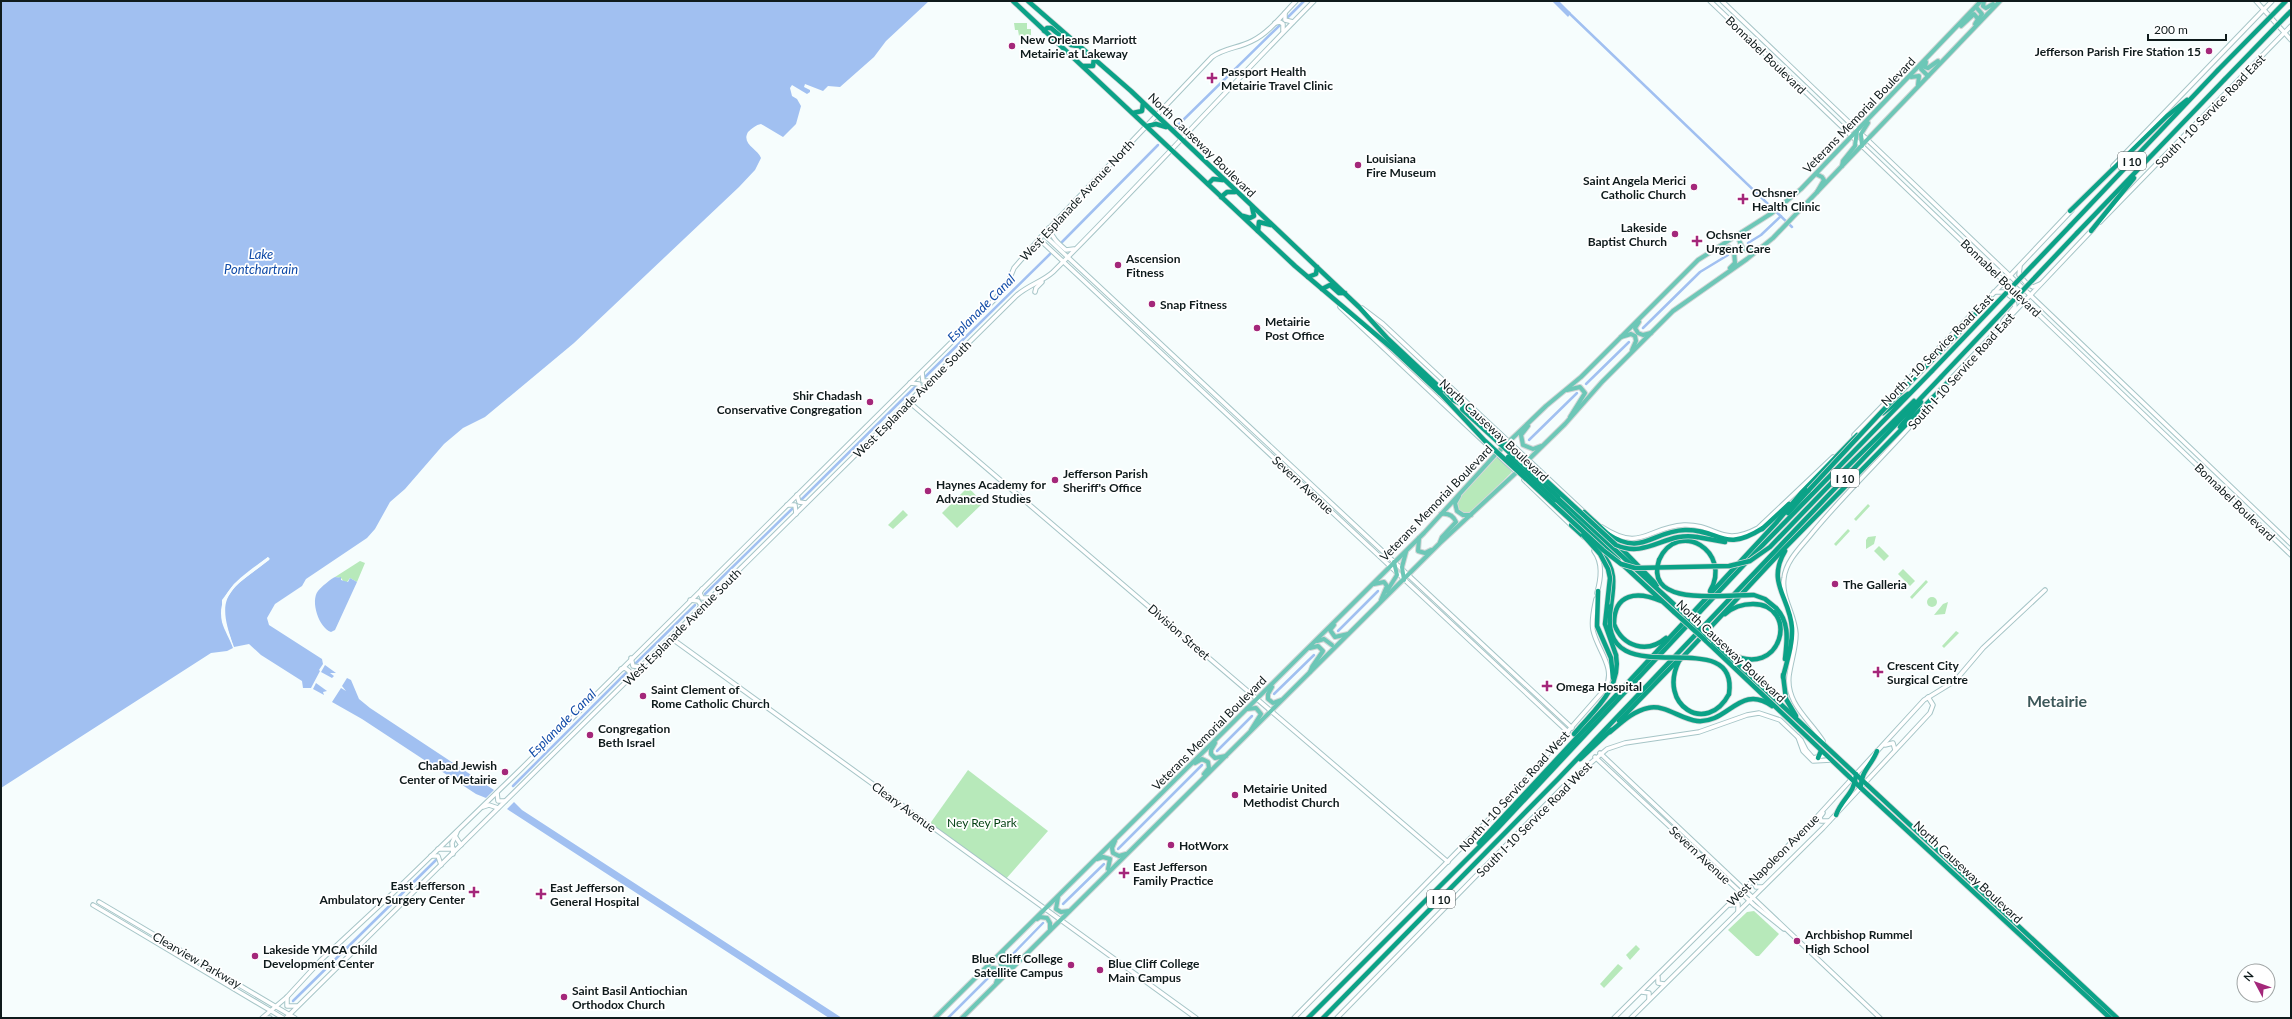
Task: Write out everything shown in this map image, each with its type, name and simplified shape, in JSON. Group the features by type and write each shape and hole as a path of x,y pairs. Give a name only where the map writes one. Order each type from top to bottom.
{"highway":[{"name":"North Causeway Boulevard","path":"1013,1 1308,277 1453,400 1557,499 1590,533 1640,573 1664,603 1801,722 2117,1018"},
{"name":"North Causeway Boulevard","path":"1028,1 1143,102 1180,140 1345,293 1441,394 1640,573 1723,650 1783,715 2110,1018"},
{"name":"I 10","path":"1308,1018 1497,829 1761,547 1913,392 2218,70 2286,1"},
{"name":"I 10","path":"1323,1018 1558,778 2077,233 2291,11"},
{"path":"1044,31 1047,28 1051,28 1071,45 1079,47"},
{"path":"1082,66 1091,67 1094,64 1094,58"},
{"path":"2070,212 2167,116 2194,96"},
{"path":"1133,113 1142,111 1143,102"},
{"path":"1147,126 1156,124 1168,128"},
{"path":"2091,231 2156,151"},
{"path":"1208,184 1213,179 1223,180"},
{"path":"1222,197 1230,191 1237,193"},
{"path":"1242,216 1250,218 1254,216 1252,206"},
{"path":"1258,231 1259,222 1273,226"},
{"path":"1308,277 1316,274 1317,267"},
{"path":"1322,289 1330,285 1339,293 1345,293"},
{"path":"1761,547 1765,539 1809,490 1887,406 1958,334 1990,297"},
{"path":"1872,459 1941,377"},
{"path":"1441,394 1485,440 1611,557 1621,564 1635,568 1740,565 1761,556 1842,472 1941,377"},
{"path":"1610,732 1792,541 1948,382"},
{"path":"1449,877 1802,492 1869,424 1902,397 1913,392"},
{"path":"1453,400 1463,405 1616,545 1634,550 1644,549 1675,537 1697,537 1733,543 1750,539 1802,492"},
{"path":"1546,500 1590,533"},
{"path":"1584,512 1608,534 1640,573"},
{"path":"1492,829 1612,688 1617,671 1616,655 1604,624 1610,578 1608,569 1600,554 1569,518"},
{"path":"1571,525 1606,558 1611,566 1614,583 1609,623 1615,640 1628,653 1648,658 1711,659 1725,670 1729,678 1728,694 1724,703 1716,710 1706,714 1696,713 1682,706 1673,691 1672,682 1674,671 1687,651"},
{"path":"1608,534 1622,542 1637,544 1684,530 1730,540 1746,538 1763,526"},
{"path":"1708,596 1713,584 1716,572 1712,558 1700,545 1687,541 1676,542 1664,552 1659,560 1657,570 1659,580 1667,589 1675,594 1689,596 1754,595 1766,599 1782,614 1787,630 1783,677 1784,691 1789,705 1801,722"},
{"path":"1783,677 1792,636 1792,626 1778,587 1778,568 1781,558 1792,541"},
{"path":"1598,591 1596,620 1613,666 1612,688"},
{"path":"1664,603 1641,595 1633,595 1617,606 1614,624 1623,640 1635,646 1652,646 1660,643 1678,627"},
{"path":"1714,623 1730,610 1740,605 1757,604 1773,612 1779,621 1780,639 1774,650 1768,656 1744,660 1723,650"},
{"path":"1558,778 1631,715 1652,707 1664,709 1694,720 1709,721 1718,717 1737,702 1752,699 1764,702 1783,715"},
{"path":"1818,758 1820,750 1831,750"},
{"path":"1861,788 1861,779 1879,750"},
{"path":"1826,755 1833,756 1844,766 1850,768"},
{"path":"1836,815 1842,804 1852,792 1856,774"}],"main road":[{"path":"1983,1 1983,6 1986,8 1990,8 1996,1"},
{"name":"Veterans Memorial Boulevard","path":"935,1018 1182,772 1281,676 1313,642 1420,536 1471,480 1538,413 1564,391 1706,253 1772,213 1816,174 1983,1"},
{"name":"Veterans Memorial Boulevard","path":"962,1018 1106,873 1271,712 1439,544 1516,473 1569,420 1589,395 1680,305 1766,244 2000,1"},
{"path":"1964,39 1982,14 1976,7"},
{"path":"1955,29 1962,26 1974,14 1978,16 1978,20"},
{"path":"1928,76 1922,69 1932,53"},
{"path":"1927,62 1925,67 1930,68 1944,60"},
{"path":"1908,78 1916,75 1920,76 1917,87"},
{"path":"1862,146 1861,134 1876,114 1877,110"},
{"path":"1866,126 1866,131 1873,134"},
{"path":"1842,166 1843,161 1853,151 1857,131"},
{"path":"1816,174 1824,180 1817,192"},
{"path":"1758,222 1742,234 1739,243 1748,251 1766,244"},
{"path":"1706,253 1710,254 1724,246 1734,251 1735,263 1718,278"},
{"path":"1643,314 1636,325 1636,331 1640,335 1651,333"},
{"path":"1619,338 1631,334 1635,336 1635,343 1629,355"},
{"path":"1564,391 1580,387 1585,393 1571,412 1569,420"},
{"path":"1538,413 1521,435 1522,442 1526,447 1535,449 1548,441"},
{"path":"1471,480 1455,503 1460,514 1472,515"},
{"path":"1420,536 1417,548 1421,552 1429,552 1439,544 1442,537 1456,522 1452,516 1448,514 1440,514"},
{"path":"1404,580 1402,569 1404,556 1415,541"},
{"path":"1383,596 1395,582 1396,572 1394,562"},
{"path":"1368,588 1377,582 1384,582 1388,589 1378,605"},
{"path":"1343,613 1332,627 1332,635 1338,638 1357,626"},
{"path":"1313,642 1324,639 1332,645"},
{"path":"1303,653 1315,646 1322,650 1322,654 1310,672"},
{"path":"1281,676 1269,692 1268,697 1270,701 1276,703 1287,695"},
{"path":"1246,709 1254,707 1258,709 1261,714 1250,732"},
{"path":"1220,736 1212,747 1211,754 1218,758 1228,754"},
{"path":"1182,772 1200,760 1208,762 1207,771 1192,790"},
{"path":"1117,837 1112,848 1113,853 1120,856 1127,854"},
{"path":"1093,861 1103,857 1110,859 1110,865 1106,873"},
{"path":"1059,894 1056,909 1061,912 1068,911"},
{"path":"1032,922 1040,917 1045,917 1050,923 1050,930"},
{"path":"1005,948 1000,962 1005,967 1015,966"},
{"path":"981,972 993,968 998,971 998,978 994,987"}],"street":[{"name":"West Esplanade Avenue North","path":"460,828 996,298 1009,280 1014,268 1043,234 1212,57 1220,51 1252,41 1274,23 1296,1"},
{"name":"West Esplanade Avenue South","path":"288,1016 1021,291 1044,280 1068,258 1282,32 1314,1"},
{"name":"Bonnabel Boulevard","path":"1710,1 2291,555"},
{"name":"Bonnabel Boulevard","path":"1722,1 2291,544"},
{"path":"2256,1 2291,40"},
{"name":"North I-10 Service Road East","path":"1594,521 1616,535 1634,539 1645,538 1674,527 1691,525 1730,537 1744,535 1763,526 1990,297 2175,101 2272,1"},
{"path":"1285,12 1285,20 1293,22"},
{"path":"1274,23 1277,21 1283,24 1282,32"},
{"name":"South I-10 Service Road East","path":"1824,744 1810,723 1797,708 1790,688 1789,675 1796,634 1783,579 1788,564 1834,507 1916,420 1948,382 2091,231 2291,26"},
{"path":"1816,102 1820,98 1837,112"},
{"path":"1875,158 1887,167 1891,162"},
{"path":"1049,228 1051,235 1066,250 1076,249"},
{"name":"Severn Avenue","path":"1043,234 1572,728"},
{"name":"Severn Avenue","path":"1039,239 1568,732"},
{"path":"2021,263 2019,275 2027,284 2033,287 2042,283"},
{"path":"1035,292 1036,288 1044,280"},
{"path":"1994,292 2005,292 2014,299 2015,307 1994,333"},
{"name":"North Causeway Boulevard","path":"1336,302 1370,336 1442,402 1571,525"},
{"name":"North Causeway Boulevard","path":"1359,307 1383,324 1584,512"},
{"path":"922,371 922,381 931,380"},
{"path":"910,383 919,384 918,393"},
{"path":"1442,402 1448,406 1458,395"},
{"name":"Division Street","path":"909,402 1448,862"},
{"path":"1466,426 1467,417 1474,413 1478,414"},
{"path":"798,494 799,502 808,503"},
{"path":"787,505 795,505 797,510 795,515"},
{"name":"North I-10 Service Road West","path":"1294,1018 1523,784 1601,695 1609,680 1608,666 1593,632 1592,615 1601,578 1598,557 1592,547 1571,525"},
{"path":"702,588 700,593 702,598 711,598"},
{"path":"1856,774 1928,697 1955,681 1983,648 2045,590"},
{"path":"690,600 698,600 700,605 699,610"},
{"name":"Cleary Avenue","path":"671,638 1196,1018"},
{"path":"631,658 633,666 642,667"},
{"path":"620,669 626,668 629,671 629,680"},
{"name":"West Napoleon Avenue","path":"1630,1018 1754,898 1866,783 1933,708 1932,702 1928,697"},
{"name":"South I-10 Service Road West","path":"1337,1018 1440,915 1565,785 1595,757 1614,746 1699,732 1754,713 1775,717 1798,736 1813,758 1818,758"},
{"path":"1557,722 1561,718"},
{"name":"South I-10 Service Road West","path":"1798,736 1803,751 1813,761 1832,760"},
{"path":"1879,750 1890,742 1894,745 1895,750"},
{"name":"Severn Avenue","path":"1600,754 1880,1018"},
{"path":"1818,758 1826,755"},
{"name":"Severn Avenue","path":"1595,757 1750,901 1807,949"},
{"name":"West Napoleon Avenue","path":"1614,1018 1658,976 1837,795 1854,781"},
{"path":"498,791 496,795 500,802 508,800"},
{"path":"1640,799 1644,794"},
{"path":"1830,821 1823,822 1820,817 1837,795"},
{"path":"480,808 489,805 498,808"},
{"path":"453,854 451,848 455,836 460,828"},
{"path":"262,1018 287,997 326,955 460,828"},
{"path":"455,836 461,845"},
{"path":"436,850 451,848 457,850"},
{"path":"430,856 438,856 441,865"},
{"path":"1756,876 1754,885 1758,888 1764,887"},
{"name":"Clearview Parkway","path":"99,902 275,1006 288,1016 295,1018"},
{"path":"1728,905 1738,904 1738,913"},
{"name":"Clearview Parkway","path":"93,905 283,1018"},
{"path":"1658,976 1658,983 1665,984"},
{"path":"1640,993 1649,993 1650,996 1647,1001"},
{"path":"287,997 287,1006 298,1006"}],"green space":[{"path":"1014,23 1027,23 1027,29 1031,29 1031,35 1019,36 1018,30 1015,30"},
{"path":"1497,457 1512,472 1469,514 1457,510 1457,499"},
{"path":"968,487 983,503 957,528 942,513"},
{"path":"1868,504 1870,506 1856,521 1854,519"},
{"path":"903,510 908,515 893,529 888,525"},
{"path":"1848,529 1850,531 1836,546 1834,544"},
{"path":"1876,536 1874,544 1866,549 1866,540 1868,537"},
{"path":"1879,546 1889,556 1884,561 1874,551"},
{"path":"360,561 365,563 357,582 350,578 347,582 344,582 341,578 335,577"},
{"path":"1903,569 1915,581 1910,586 1898,574"},
{"path":"1926,580 1928,582 1912,599 1910,597"},
{"path":"1930,597 1934,597 1937,602 1934,607 1930,607 1927,604 1927,600"},
{"path":"1948,602 1945,614 1934,615 1943,604"},
{"path":"1956,631 1959,633 1944,648 1942,646"},
{"name":"Ney Rey Park","path":"968,770 1048,831 1005,880 929,825"},
{"path":"1754,911 1779,934 1759,956 1756,956 1728,930 1747,912"},
{"path":"1636,945 1640,949 1630,960 1626,955"},
{"path":"1618,964 1623,968 1604,988 1600,984"}],"water":[{"name":"Lake Pontchartrain","path":"1,1 929,1 886,41 874,57 840,87 828,86 823,91 805,84 804,87 810,90 807,94 792,85 790,88 792,96 797,99 801,106 796,124 783,137 761,124 757,125 748,132 746,136 748,143 761,158 755,170 739,187 574,343 485,417 463,428 444,444 405,489 390,502 375,529 367,538 306,579 302,586 275,604 267,618 269,625 322,659 323,664 311,688 303,688 302,681 261,655 249,644 234,647 228,629 225,615 229,595 244,579 269,560 268,557 242,576 234,584 223,601 221,611 222,622 233,648 227,651 211,653 1,788"},
{"path":"1552,1 1559,1 1571,13 1568,17"},
{"path":"335,577 341,577 341,580 348,582 350,578 357,582 335,630 331,632 323,625 317,614 315,607 316,595 319,589 332,579"},
{"path":"325,665 336,673 330,673 334,676 332,678 321,672"},
{"path":"347,678 351,680 359,699 370,708 494,790 486,798 476,794 362,719 332,702 341,688 346,691 342,686"},
{"path":"316,683 327,691 323,692 324,695 313,689"},
{"path":"514,802 522,810 842,1018 829,1018 507,809"}],"pier":[{"path":"268,557 270,559 236,585 225,601 225,621 234,649 222,621 222,600 234,584"}],"waterway":[{"name":"Esplanade Canal","path":"1287,18 1304,1"},
{"path":"1568,12 1792,227"},
{"name":"Esplanade Canal","path":"1175,128 1280,25"},
{"name":"Esplanade Canal","path":"1062,242 1158,145"},
{"path":"1748,243 1761,235 1781,216"},
{"name":"Esplanade Canal","path":"925,377 1050,254"},
{"path":"1643,328 1700,272 1728,255"},
{"path":"1586,384 1629,342"},
{"name":"Esplanade Canal","path":"802,499 915,387"},
{"path":"1529,440 1577,393"},
{"name":"Esplanade Canal","path":"705,594 792,509"},
{"path":"1338,631 1378,591"},
{"name":"Esplanade Canal","path":"636,663 695,605"},
{"path":"1274,694 1314,655"},
{"name":"Esplanade Canal","path":"513,786 626,673"},
{"path":"1217,751 1252,716"},
{"path":"1118,849 1202,765"},
{"name":"Esplanade Canal","path":"293,1001 436,860"},
{"path":"1063,904 1104,864"},
{"path":"1006,961 1043,923"},
{"path":"948,1018 992,974"}],"place":[{"name":"New Orleans Marriott Metairie at Lakeway","path":"1012,46"},
{"name":"Jefferson Parish Fire Station 15","path":"2209,51"},
{"name":"Passport Health Metairie Travel Clinic","path":"1212,78"},
{"name":"Louisiana Fire Museum","path":"1358,165"},
{"name":"Saint Angela Merici Catholic Church","path":"1694,187"},
{"name":"Ochsner Health Clinic","path":"1743,199"},
{"name":"Lakeside Baptist Church","path":"1675,234"},
{"name":"Ochsner Urgent Care","path":"1697,241"},
{"name":"Ascension Fitness","path":"1118,265"},
{"name":"Snap Fitness","path":"1152,304"},
{"name":"Metairie Post Office","path":"1257,328"},
{"name":"Shir Chadash Conservative Congregation","path":"870,402"},
{"name":"Jefferson Parish Sheriff's Office","path":"1055,480"},
{"name":"Haynes Academy for Advanced Studies","path":"928,491"},
{"name":"The Galleria","path":"1835,584"},
{"name":"Crescent City Surgical Centre","path":"1878,672"},
{"name":"Omega Hospital","path":"1547,686"},
{"name":"Saint Clement of Rome Catholic Church","path":"643,696"},
{"name":"Congregation Beth Israel","path":"590,735"},
{"name":"Chabad Jewish Center of Metairie","path":"505,772"},
{"name":"Metairie United Methodist Church","path":"1235,795"},
{"name":"HotWorx","path":"1171,845"},
{"name":"East Jefferson Family Practice","path":"1124,873"},
{"name":"East Jefferson Ambulatory Surgery Center","path":"474,892"},
{"name":"East Jefferson General Hospital","path":"541,894"},
{"name":"Archbishop Rummel High School","path":"1797,941"},
{"name":"Lakeside YMCA Child Development Center","path":"255,956"},
{"name":"Blue Cliff College Satellite Campus","path":"1071,965"},
{"name":"Blue Cliff College Main Campus","path":"1100,970"},
{"name":"Saint Basil Antiochian Orthodox Church","path":"564,997"}],"district":[{"name":"Metairie","path":"2057,700"}]}
